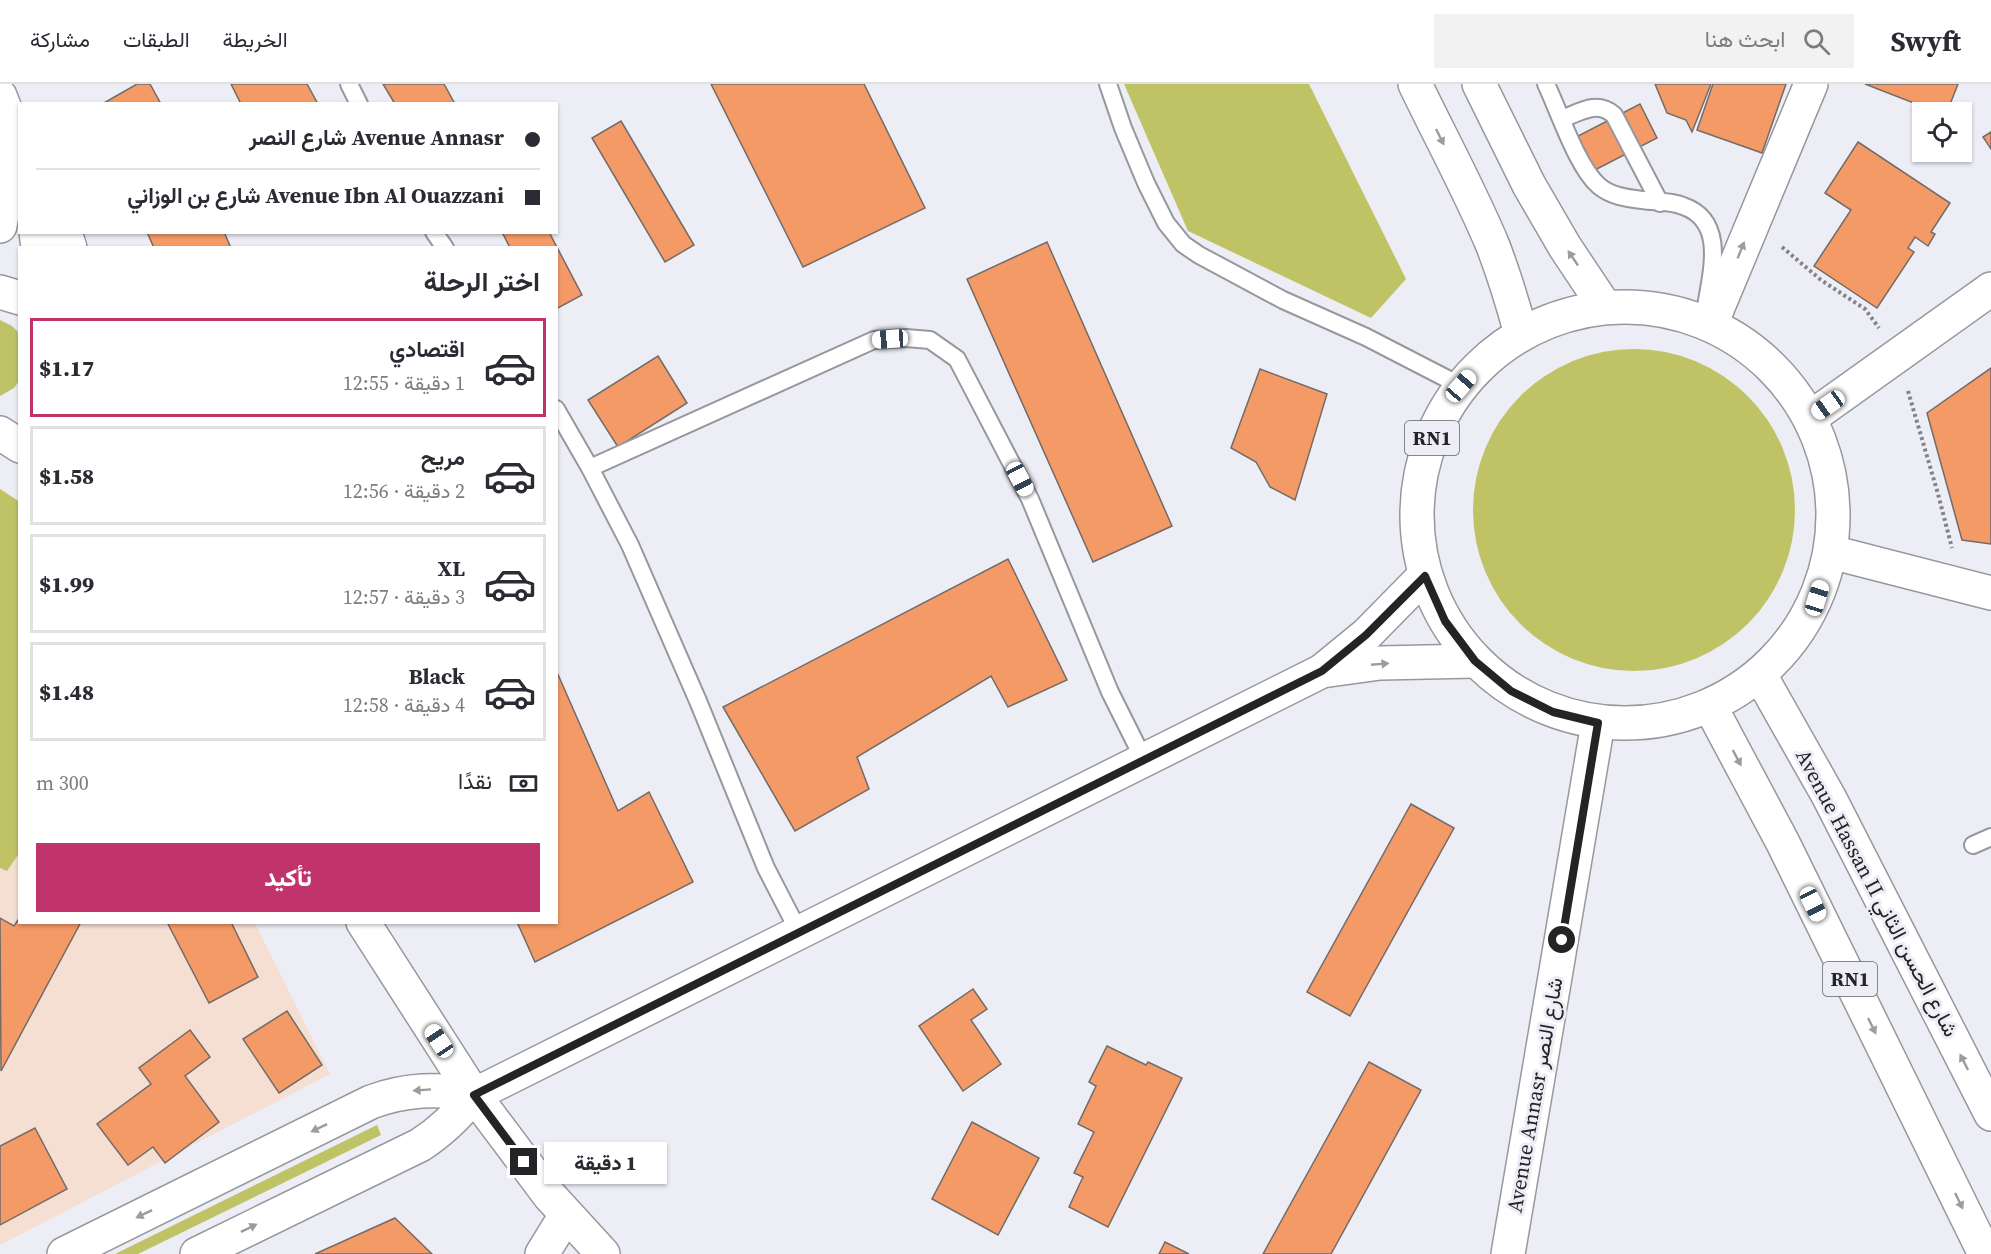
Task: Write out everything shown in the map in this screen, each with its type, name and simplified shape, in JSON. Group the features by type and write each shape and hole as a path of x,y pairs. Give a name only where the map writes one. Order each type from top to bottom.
{"main road":[{"path":"1415,84 1493,247 1509,290 1521,334"},
{"path":"1479,84 1529,184 1565,247 1605,307"},
{"path":"1708,322 1811,84"},
{"path":"0,87 18,109"},
{"path":"0,96 18,142"},
{"path":"0,140 4,186 0,226"},
{"path":"1810,418 1991,289"},
{"path":"0,292 18,297"},
{"name":"RN1","path":"1641,306 1677,312 1708,322 1751,348 1785,379 1810,418 1827,460 1834,506 1831,552 1817,598 1793,639 1760,675 1710,706 1674,719 1637,724 1598,723 1553,712 1511,691 1475,661 1445,621 1425,576 1417,528 1420,480 1433,434 1461,386 1497,350 1521,334 1548,321 1576,312 1605,307 1641,306"},
{"path":"0,423 18,417"},
{"path":"0,433 18,445"},
{"path":"1831,552 1991,593"},
{"path":"197,1254 420,1145 441,1131 474,1095 1322,671 1366,635 1425,576"},
{"path":"1322,671 1401,662 1475,661"},
{"name":"Avenue Hassan II شارع الحسن الثاني","path":"1760,675 1829,797 1991,1114"},
{"name":"RN1","path":"1710,706 1783,843 1985,1254"},
{"name":"Avenue Annasr شارع النصر","path":"1508,1254 1598,723"},
{"path":"364,924 474,1095 549,1196 603,1254"},
{"path":"387,924 404,987"},
{"path":"64,1254 371,1102 391,1095 433,1089 474,1095"},
{"path":"542,1254 566,1215"}],"lane":[{"path":"349,84 358,102"},
{"path":"1108,84 1123,128 1151,193 1166,223 1183,244 1283,300 1366,337 1461,386"},
{"path":"1546,84 1583,166 1600,187 1623,198 1683,205 1695,212 1706,223 1712,235 1714,250 1708,322"},
{"path":"1562,119 1591,107 1610,111 1660,203"},
{"path":"590,468 874,340 906,338 930,340 957,360 1030,499 1110,692 1144,760"},
{"path":"558,412 630,545 661,613 766,868 799,932"},
{"path":"1973,845 1991,837"}],"shaded area":[{"path":"18,854 18,924 255,924 330,1074 0,1245 0,868 7,871"}],"green space":[{"path":"1124,84 1309,84 1406,279 1371,318 1188,231"},
{"path":"0,320 18,332 18,382 14,388 0,396"},
{"path":"1634,349 1665,352 1696,361 1724,376 1748,396 1768,420 1783,448 1792,479 1795,510 1792,541 1783,572 1768,600 1748,624 1724,644 1696,659 1665,668 1634,671 1603,668 1572,659 1544,644 1520,624 1500,600 1485,572 1476,541 1473,510 1476,479 1485,448 1500,420 1520,396 1544,376 1572,361 1603,352"},
{"path":"0,489 18,501 18,855 7,871 0,868"},
{"path":"377,1125 381,1135 138,1254 115,1254"}],"building":[{"path":"137,84 150,84 160,102 106,102"},
{"path":"231,84 307,84 317,102 240,102"},
{"path":"383,84 444,84 454,102 394,102"},
{"path":"711,84 864,84 925,208 803,267"},
{"path":"1655,84 1711,84 1692,132 1686,120 1667,113"},
{"path":"1713,84 1786,84 1762,153 1697,130"},
{"path":"1865,84 1958,84 1951,102 1912,102"},
{"path":"1640,104 1657,138 1595,170 1578,136"},
{"path":"621,121 694,245 665,262 592,138"},
{"path":"1991,132 1991,149 1983,137"},
{"path":"1858,142 1950,203 1931,232 1935,234 1928,246 1915,237 1908,248 1914,252 1877,308 1814,266 1851,210 1825,193"},
{"path":"148,234 225,234 230,246 153,246"},
{"path":"503,234 550,234 556,246 509,246"},
{"path":"1047,242 1172,526 1093,562 967,279"},
{"path":"558,249 582,295 558,308"},
{"path":"658,356 687,403 618,447 588,400"},
{"path":"1991,368 1991,544 1962,540 1927,413"},
{"path":"1260,369 1327,394 1295,500 1270,487 1256,462 1231,448"},
{"path":"1008,559 1067,680 1008,707 991,676 857,757 869,789 795,831 723,707"},
{"path":"558,675 618,811 649,792 693,882 535,962 518,924 558,924"},
{"path":"1411,804 1454,828 1350,1016 1307,992"},
{"path":"0,918 14,926 18,920 18,924 80,924 1,1071"},
{"path":"168,924 232,924 258,977 209,1003"},
{"path":"973,989 987,1009 971,1020 1001,1064 963,1091 919,1026"},
{"path":"287,1011 322,1065 279,1093 243,1039"},
{"path":"190,1030 210,1057 185,1076 219,1122 165,1163 153,1147 128,1165 97,1124 151,1084 139,1068"},
{"path":"1107,1046 1146,1065 1148,1062 1182,1078 1108,1227 1069,1207 1083,1177 1074,1173 1094,1132 1078,1124 1096,1086 1089,1082"},
{"path":"1369,1062 1421,1090 1331,1254 1263,1254"},
{"path":"972,1122 1039,1158 998,1235 932,1199"},
{"path":"35,1128 67,1189 0,1225 0,1146"},
{"path":"395,1218 432,1254 315,1254"},
{"path":"1165,1242 1189,1254 1159,1254"}],"route":[{"path":"524,1162 474,1095 1322,671 1366,635 1425,576 1445,621 1475,661 1511,691 1553,712 1598,723 1562,940"}]}
